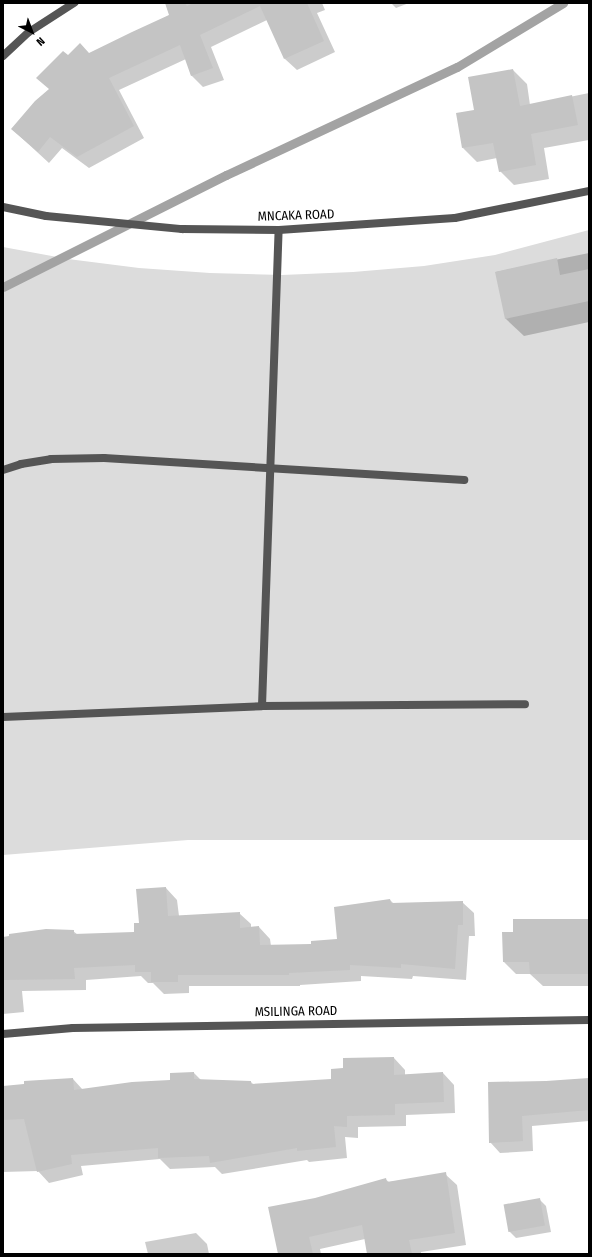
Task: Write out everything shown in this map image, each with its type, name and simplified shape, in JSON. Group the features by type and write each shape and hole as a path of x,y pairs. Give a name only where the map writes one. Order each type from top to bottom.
{"street":[{"path":"3,56 29,32 74,3"},
{"name":"MNCAKA ROAD","path":"3,207 46,216 182,229 279,230 455,218 589,191"},
{"path":"262,706 279,230"},
{"path":"3,470 21,464 51,459 104,458 464,480"},
{"path":"3,717 262,706 525,704"},
{"name":"MSILINGA ROAD","path":"3,1034 73,1028 589,1020"}],"shaded area":[{"path":"589,230 589,840 188,840 3,855 3,247 68,259 139,268 210,273 282,275 353,272 424,266 495,255"}],"building":[{"path":"165,3 185,3 187,6 193,3 307,3 324,41 284,59 260,6 200,35 213,68 191,76 180,45 109,78 134,126 77,157 50,137 38,152 11,129 35,101 49,89 36,78 63,51 68,55 80,43 89,53 169,15"},
{"path":"513,69 520,106 572,95 578,125 531,134 536,165 499,172 493,143 462,148 456,113 474,110 468,77"},
{"path":"557,258 560,275 589,269 589,301 505,319 495,272"},
{"path":"166,887 168,916 240,912 240,928 259,926 260,945 311,944 311,941 337,939 334,907 390,899 391,903 463,901 463,925 458,925 455,969 401,964 401,968 350,965 350,970 289,973 289,975 178,975 178,982 151,982 151,972 135,972 135,965 74,968 75,979 3,980 3,937 9,936 9,934 46,929 74,930 74,934 134,932 134,923 139,923 136,889"},
{"path":"513,919 589,919 589,974 530,974 529,962 503,962 502,932 513,932"},
{"path":"394,1057 394,1075 443,1072 444,1102 395,1104 395,1115 347,1116 347,1127 334,1126 336,1147 297,1151 297,1148 210,1163 209,1156 158,1158 158,1148 71,1155 72,1164 37,1172 24,1119 3,1120 3,1086 24,1084 24,1081 73,1078 74,1090 132,1082 170,1080 170,1073 194,1072 194,1079 251,1081 251,1084 331,1079 331,1069 343,1068 343,1058"},
{"path":"589,1078 589,1110 522,1116 523,1141 489,1143 488,1082 546,1081"},
{"path":"446,1172 455,1233 409,1240 412,1254 367,1254 362,1225 309,1237 313,1254 278,1254 268,1207 315,1198 386,1178 387,1182"},
{"path":"540,1198 545,1226 508,1232 504,1204"}],"waterway":[{"path":"3,287 226,175 457,67 563,3"}]}
